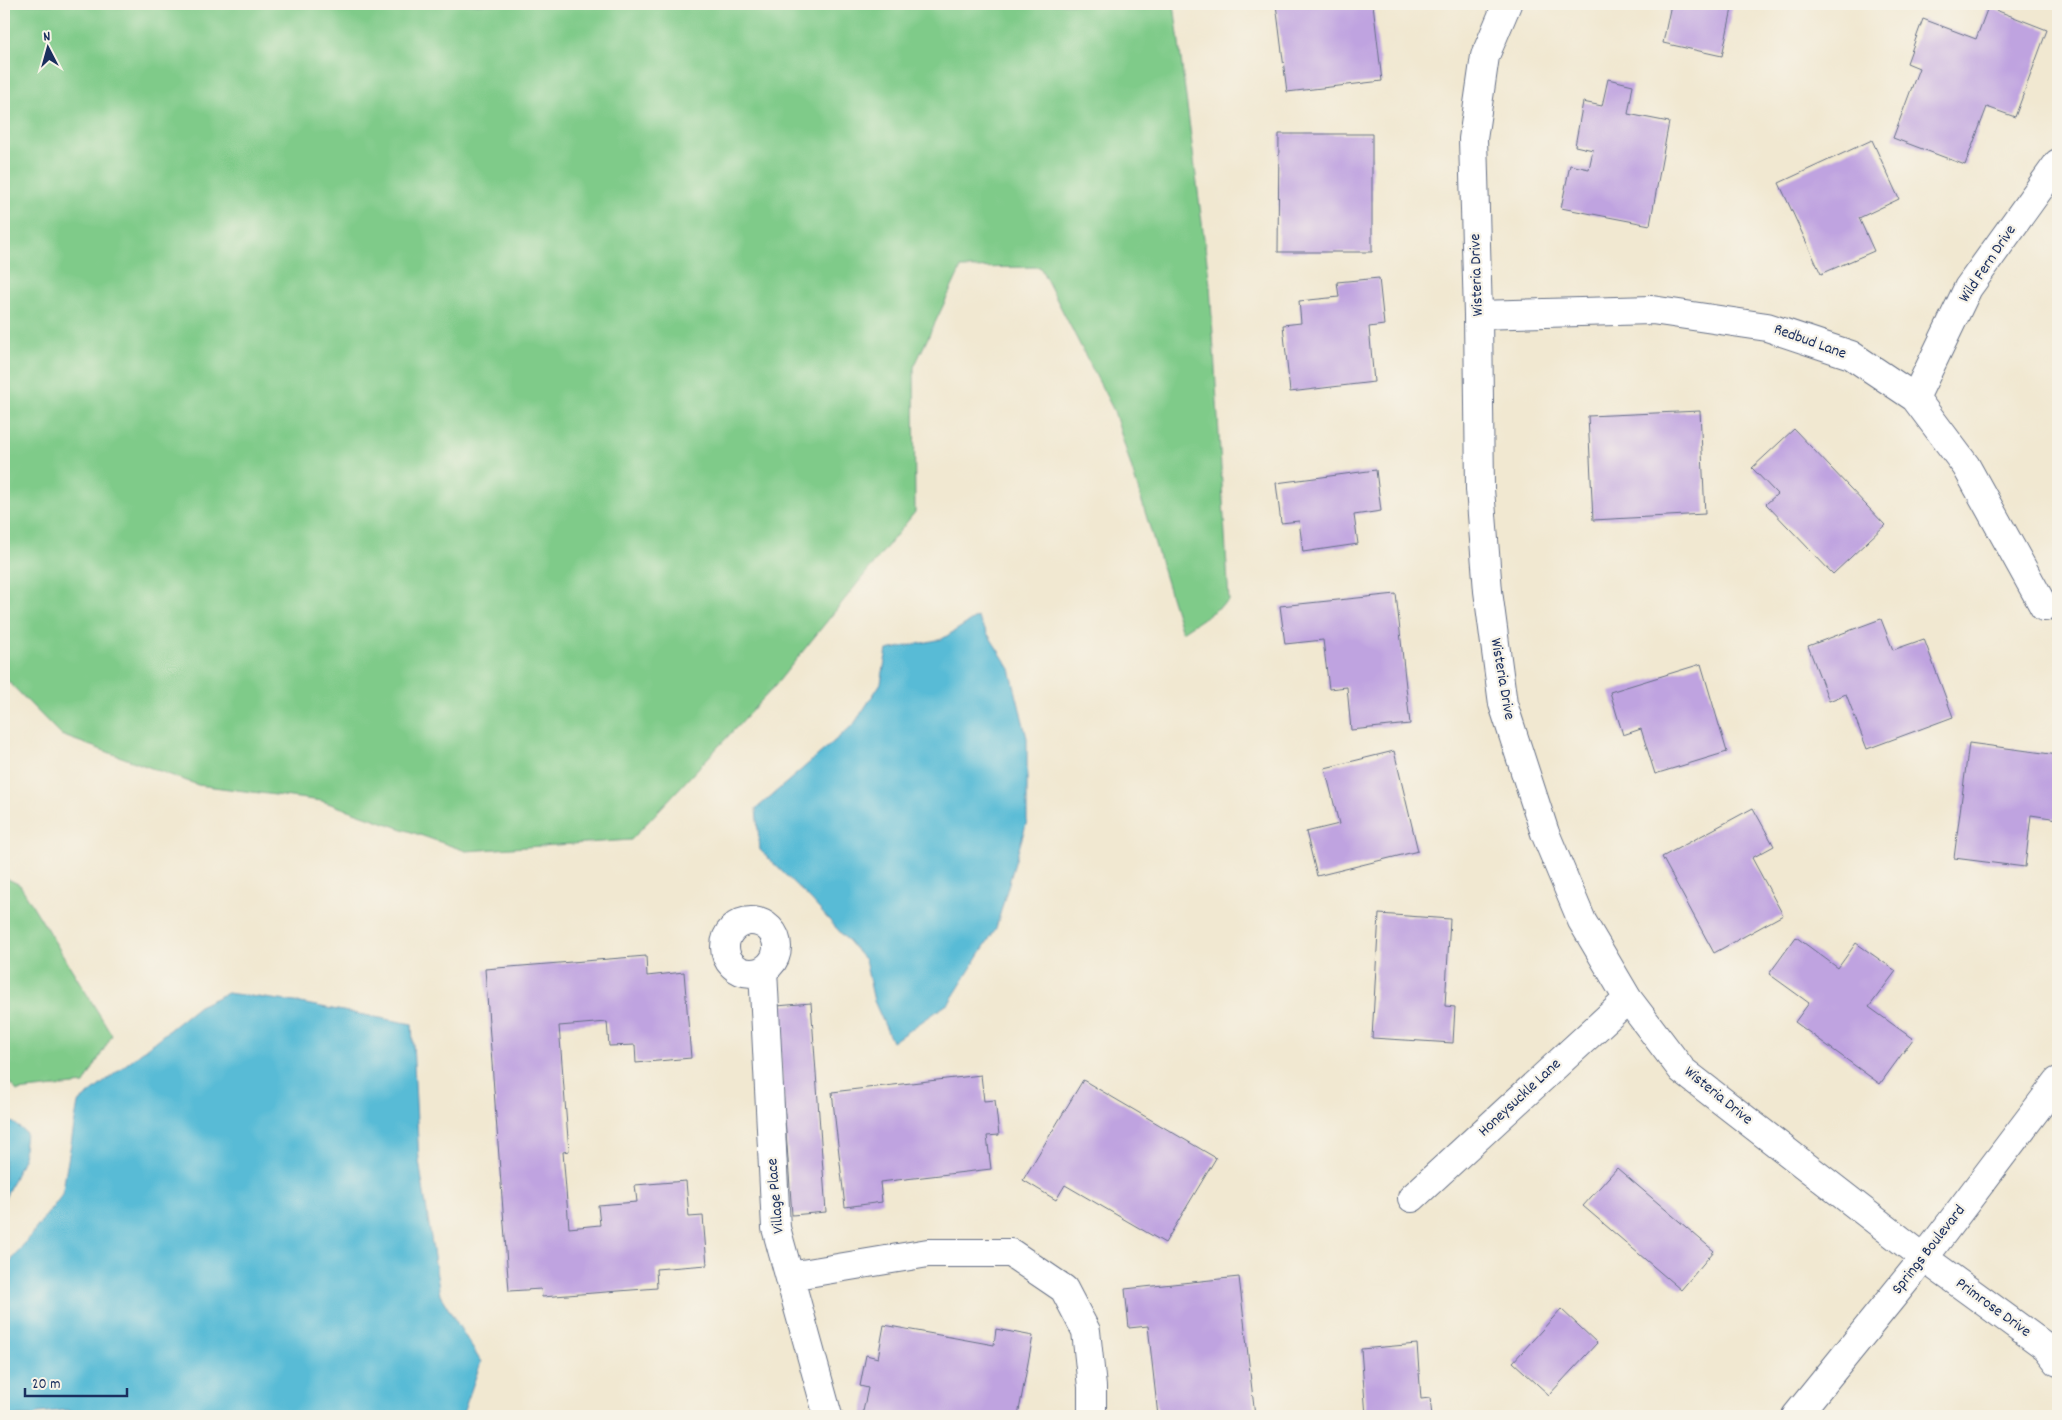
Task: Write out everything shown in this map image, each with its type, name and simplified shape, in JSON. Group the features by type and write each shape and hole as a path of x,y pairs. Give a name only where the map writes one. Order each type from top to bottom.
{"street":[{"name":"Wisteria Drive","path":"1507,4 1485,56 1473,139 1480,489 1488,591 1503,704 1545,834 1578,912 1628,999 1682,1070 1924,1258"},
{"name":"Wild Fern Drive","path":"1915,398 1968,288 2058,163"},
{"name":"Redbud Lane","path":"1478,316 1652,310 1767,327 1851,356 1915,398 1966,466 2044,607"},
{"name":"Village Place","path":"764,970 776,1228 828,1416"},
{"name":"Honeysuckle Lane","path":"1412,1198 1628,999"},
{"name":"Springs Boulevard","path":"1796,1416 1924,1258 2058,1081"},
{"path":"790,1276 928,1252 1011,1253 1064,1289 1086,1331 1092,1387 1092,1416"},
{"name":"Primrose Drive","path":"1924,1258 2046,1347 2058,1362"}],"green space":[{"path":"4,4 1174,4 1210,285 1229,601 1182,632 1114,411 1040,267 961,268 914,367 915,512 774,687 631,840 466,851 322,801 198,785 61,735 4,677"},
{"path":"4,877 20,885 112,1035 84,1084 17,1091 4,1077"}],"water":[{"path":"977,617 1010,669 1027,738 1027,821 996,928 949,1003 892,1042 874,1001 865,960 812,901 760,850 756,809 854,724 881,683 887,650 942,639"},
{"path":"227,993 295,1002 412,1024 419,1161 440,1295 481,1362 462,1416 80,1416 67,1410 38,1413 34,1416 4,1416 4,1266 10,1262 62,1195 78,1103 199,1006"},
{"path":"4,1120 14,1123 26,1133 23,1159 4,1200"}],"building":[{"path":"1276,4 1373,4 1382,81 1287,92"},
{"path":"1671,4 1733,4 1722,56 1663,43"},
{"path":"1988,7 2047,30 2015,117 1987,107 1965,165 1893,138 1919,68 1907,63 1923,19 1976,39"},
{"path":"1608,79 1633,85 1628,114 1669,122 1650,225 1561,208 1570,165 1589,169 1593,150 1575,146 1583,102 1602,106"},
{"path":"1279,134 1372,134 1372,252 1278,252"},
{"path":"1872,140 1899,199 1859,218 1874,251 1821,274 1779,183"},
{"path":"1379,278 1384,325 1369,327 1374,382 1290,392 1283,325 1301,323 1299,301 1339,297 1337,282"},
{"path":"1700,411 1705,514 1593,520 1588,416"},
{"path":"1794,429 1885,525 1833,574 1766,504 1777,494 1752,468"},
{"path":"1376,470 1381,511 1354,515 1358,544 1303,552 1299,521 1281,523 1276,483"},
{"path":"1396,594 1410,724 1351,730 1347,687 1329,689 1323,640 1285,644 1280,606"},
{"path":"1881,619 1893,650 1924,639 1953,717 1867,749 1846,694 1829,701 1808,646"},
{"path":"1701,664 1727,752 1655,774 1641,729 1623,735 1610,692"},
{"path":"1969,743 2058,755 2058,819 2031,815 2025,867 1954,858"},
{"path":"1394,751 1418,851 1317,876 1306,832 1339,824 1325,768"},
{"path":"1753,808 1774,846 1752,858 1783,915 1714,953 1662,857"},
{"path":"1379,914 1450,919 1445,1006 1455,1007 1453,1043 1372,1038"},
{"path":"1796,937 1838,968 1856,943 1896,971 1869,1007 1913,1039 1880,1084 1795,1022 1809,1003 1769,974"},
{"path":"646,956 647,976 684,972 691,1058 636,1063 635,1045 609,1046 607,1022 559,1026 569,1151 563,1152 569,1228 600,1225 598,1205 637,1202 635,1185 686,1181 689,1217 703,1216 707,1265 656,1269 657,1288 542,1297 541,1289 509,1291 485,969"},
{"path":"811,1003 826,1212 792,1215 777,1006"},
{"path":"981,1075 984,1101 995,1100 999,1135 987,1136 991,1169 880,1182 882,1202 845,1207 832,1092"},
{"path":"1083,1080 1216,1158 1165,1243 1065,1185 1056,1200 1023,1180"},
{"path":"1617,1168 1714,1251 1681,1290 1583,1206"},
{"path":"1239,1277 1255,1416 1158,1416 1148,1326 1129,1328 1125,1289"},
{"path":"1561,1309 1597,1343 1549,1395 1513,1362"},
{"path":"884,1325 994,1345 996,1329 1033,1336 1018,1416 862,1416 868,1388 860,1386 866,1355 878,1358"},
{"path":"1417,1344 1421,1399 1430,1398 1432,1416 1366,1416 1361,1349"}]}
